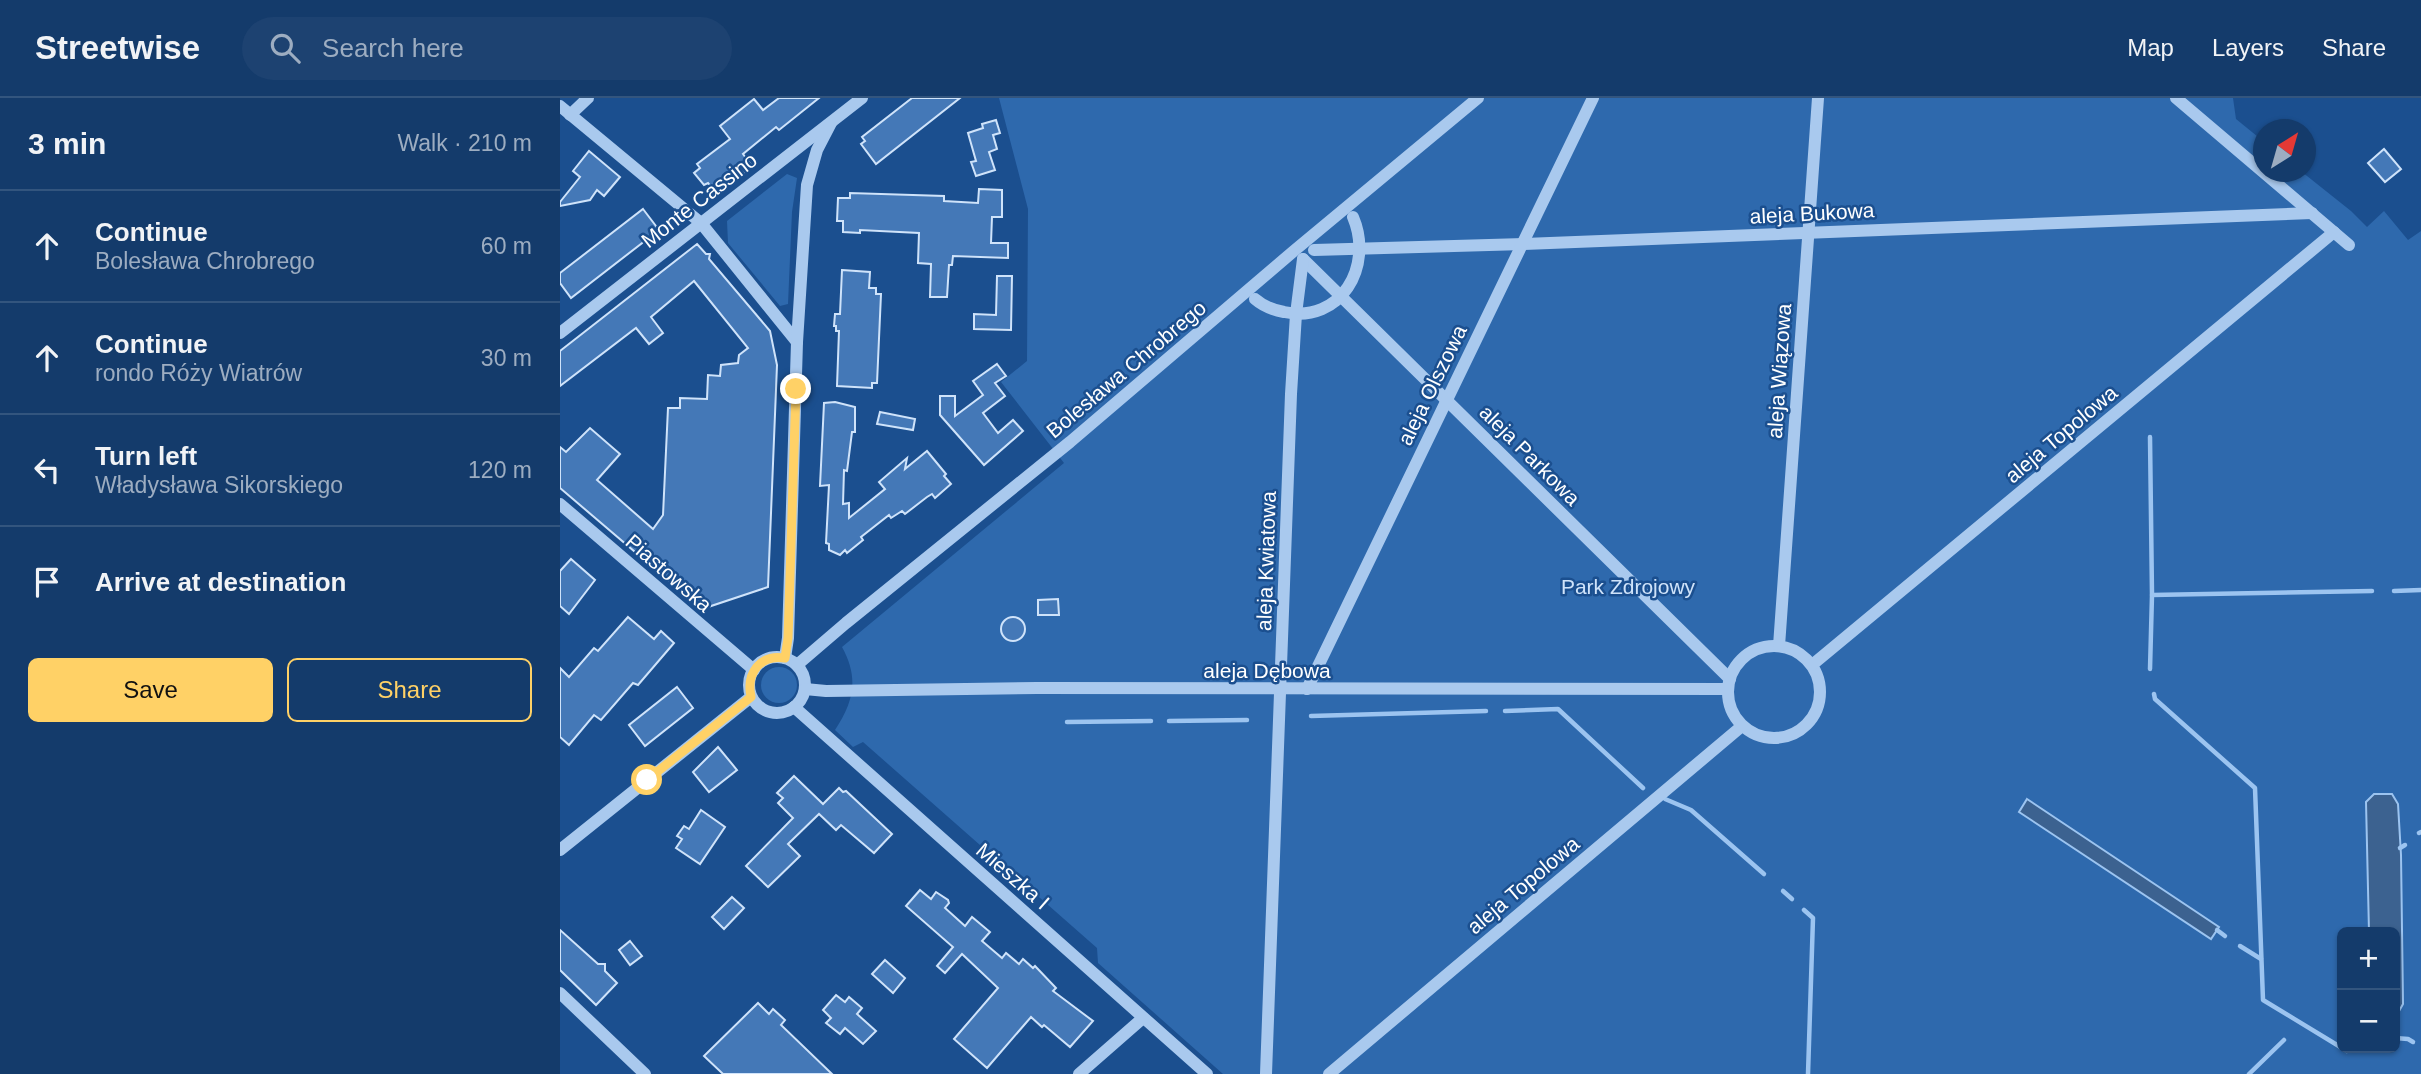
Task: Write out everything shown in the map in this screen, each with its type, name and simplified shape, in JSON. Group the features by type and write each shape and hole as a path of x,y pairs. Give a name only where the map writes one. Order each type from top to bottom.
{"street":[{"path":"588,98 565,111 701,223 797,342"},
{"name":"Monte Cassino","path":"560,333 862,98"},
{"name":"Bolesława Chrobrego","path":"797,665 1070,442 1478,98"},
{"name":"aleja Olszowa","path":"1307,689 1593,98"},
{"name":"aleja Wiązowa","path":"1779,646 1818,98"},
{"path":"2176,98 2349,245"},
{"path":"785,658 788,638 797,342 807,185 817,150 831,123"},
{"name":"aleja Bukowa","path":"1314,250 2312,213"},
{"path":"1255,299 1274,310 1296,314 1322,308 1340,295 1356,274 1360,248 1353,217"},
{"name":"aleja Topolowa","path":"1812,665 2334,232"},
{"name":"aleja Parkowa","path":"1303,259 1447,399 1729,684"},
{"name":"aleja Kwiatowa","path":"1266,1074 1296,314 1303,259"},
{"name":"Piastowska","path":"560,504 754,670"},
{"path":"1766,646 1779,646 1803,655 1817,673 1821,692 1815,716 1807,726 1792,736 1773,739 1751,733 1742,726 1729,703 1729,684 1735,667 1744,657 1766,646"},
{"path":"772,657 785,658 797,665 803,674 805,689 802,698 794,707 780,713 768,711 751,697 749,684 754,670 764,660 772,657"},
{"name":"aleja Dębowa","path":"805,689 1307,689 1729,684"},
{"path":"560,850 751,697"},
{"name":"Mieszka I","path":"794,707 1207,1074"},
{"name":"aleja Topolowa","path":"1329,1074 1742,726"},
{"path":"560,993 645,1074"},
{"path":"1079,1074 1143,1018"}],"green space":[{"name":"Park Zdrojowy","path":"999,98 2233,98 2236,119 2253,133 2253,182 2315,182 2367,227 2384,211 2408,240 2421,231 2421,1074 1223,1074 1098,963 1097,948 863,742 853,747 835,730 846,709 852,689 851,669 842,647 1064,463 1001,382 1027,361 1028,209"},
{"path":"787,174 797,178 792,212 788,304 780,306 728,243 727,221"},
{"path":"779,667 792,672 797,685 792,698 779,703 766,698 761,685 766,672"}],"shaded area":[{"path":"2374,794 2392,794 2398,804 2403,1004 2400,1009 2400,927 2369,927 2366,802"},
{"path":"2027,799 2219,927 2211,939 2019,812"}],"building":[{"path":"779,98 819,98 779,130 776,127 743,154 752,166 717,194 708,183 704,185 694,173 700,168 697,164 730,139 720,126 754,99 763,110"},
{"path":"912,98 960,98 876,164 861,144 865,141 862,137"},
{"path":"996,120 1000,133 993,135 997,149 989,152 995,170 976,176 971,162 976,161 968,133 983,128 982,124"},
{"path":"2384,149 2401,169 2385,182 2368,163"},
{"path":"589,151 620,177 604,196 597,190 590,200 560,206 560,202 580,177 573,171"},
{"path":"979,189 1002,190 1002,217 992,217 991,243 1008,243 1008,258 953,256 952,265 949,265 947,297 930,297 931,264 918,263 919,233 860,230 860,233 843,232 843,221 837,221 838,198 850,198 850,193 944,196 944,201 978,203"},
{"path":"643,209 659,230 571,298 560,283 560,273"},
{"path":"697,244 706,254 710,254 709,259 770,331 777,365 768,587 702,609 560,488 560,447 566,452 590,428 620,454 597,480 653,529 663,515 668,408 680,408 680,398 707,399 708,375 720,376 721,365 738,363 739,355 748,348 694,281 651,317 663,333 649,344 636,328 560,386 560,351"},
{"path":"842,270 870,272 869,288 876,288 876,294 881,294 877,383 872,383 872,388 837,386 839,331 836,331 834,326 835,314 840,314"},
{"path":"997,276 1012,276 1011,330 974,329 974,314 996,315"},
{"path":"997,364 1006,376 995,383 1005,396 983,413 998,433 1013,420 1023,431 984,465 940,415 940,396 955,396 955,416 983,395 973,381"},
{"path":"835,402 855,407 855,432 852,432 847,471 844,470 843,504 849,503 849,518 885,489 879,482 907,458 905,469 927,451 951,484 935,498 932,494 905,514 902,511 891,518 889,515 861,537 863,540 847,553 845,550 840,555 829,550 829,544 826,543 829,485 820,486 824,403"},
{"path":"880,412 915,419 913,430 877,424"},
{"path":"571,559 595,580 569,614 560,606 560,571"},
{"path":"1058,599 1059,615 1038,615 1038,600"},
{"path":"628,617 654,639 661,631 674,643 638,685 633,683 601,720 594,715 569,745 560,737 560,668 569,677 594,648 598,651"},
{"path":"1013,617 1022,620 1025,629 1022,638 1013,641 1004,638 1001,629 1004,620"},
{"path":"677,687 693,708 645,746 629,725"},
{"path":"718,747 737,770 709,792 693,772"},
{"path":"794,776 823,804 839,788 843,792 846,791 892,834 874,853 841,825 836,830 819,814 788,844 800,856 768,887 746,866 793,818 778,803 783,798 777,793"},
{"path":"701,810 725,827 700,864 676,848 682,839 677,836 684,826 689,829"},
{"path":"920,890 931,899 936,892 948,900 945,908 965,926 972,917 990,932 982,941 1002,958 1006,953 1019,964 1023,959 1033,968 1035,966 1056,988 1053,991 1093,1021 1070,1047 1031,1017 987,1068 954,1039 998,988 962,954 945,973 937,966 953,947 906,906"},
{"path":"732,897 744,908 724,929 712,917"},
{"path":"560,930 598,964 605,964 605,971 617,983 596,1005 560,970"},
{"path":"630,941 642,956 630,965 619,950"},
{"path":"885,960 905,978 893,993 872,974"},
{"path":"836,995 845,1002 849,997 862,1008 857,1014 876,1031 863,1044 845,1028 840,1034 826,1023 831,1018 823,1010"},
{"path":"758,1003 769,1014 773,1009 785,1020 781,1025 832,1074 723,1074 704,1056"}],"waterway":[{"path":"2150,437 2152,595"},
{"path":"2394,591 2421,590"},
{"path":"2150,669 2152,595 2372,591"},
{"path":"2154,694 2155,699 2255,788 2263,1000 2337,1045"},
{"path":"1505,711 1558,709 1643,788"},
{"path":"1311,716 1486,711"},
{"path":"1169,721 1247,720"},
{"path":"1067,722 1151,721"},
{"path":"1665,799 1691,810 1764,874"},
{"path":"2400,848 2405,845"},
{"path":"1783,891 1792,899"},
{"path":"1804,910 1813,918 1808,1074"},
{"path":"2217,930 2225,936"},
{"path":"2240,946 2261,959"},
{"path":"2400,1038 2413,1042"},
{"path":"2249,1074 2284,1040"}],"route":[{"path":"647,780 751,697 749,684 756,666 772,657 785,658 788,638 796,389"}]}
